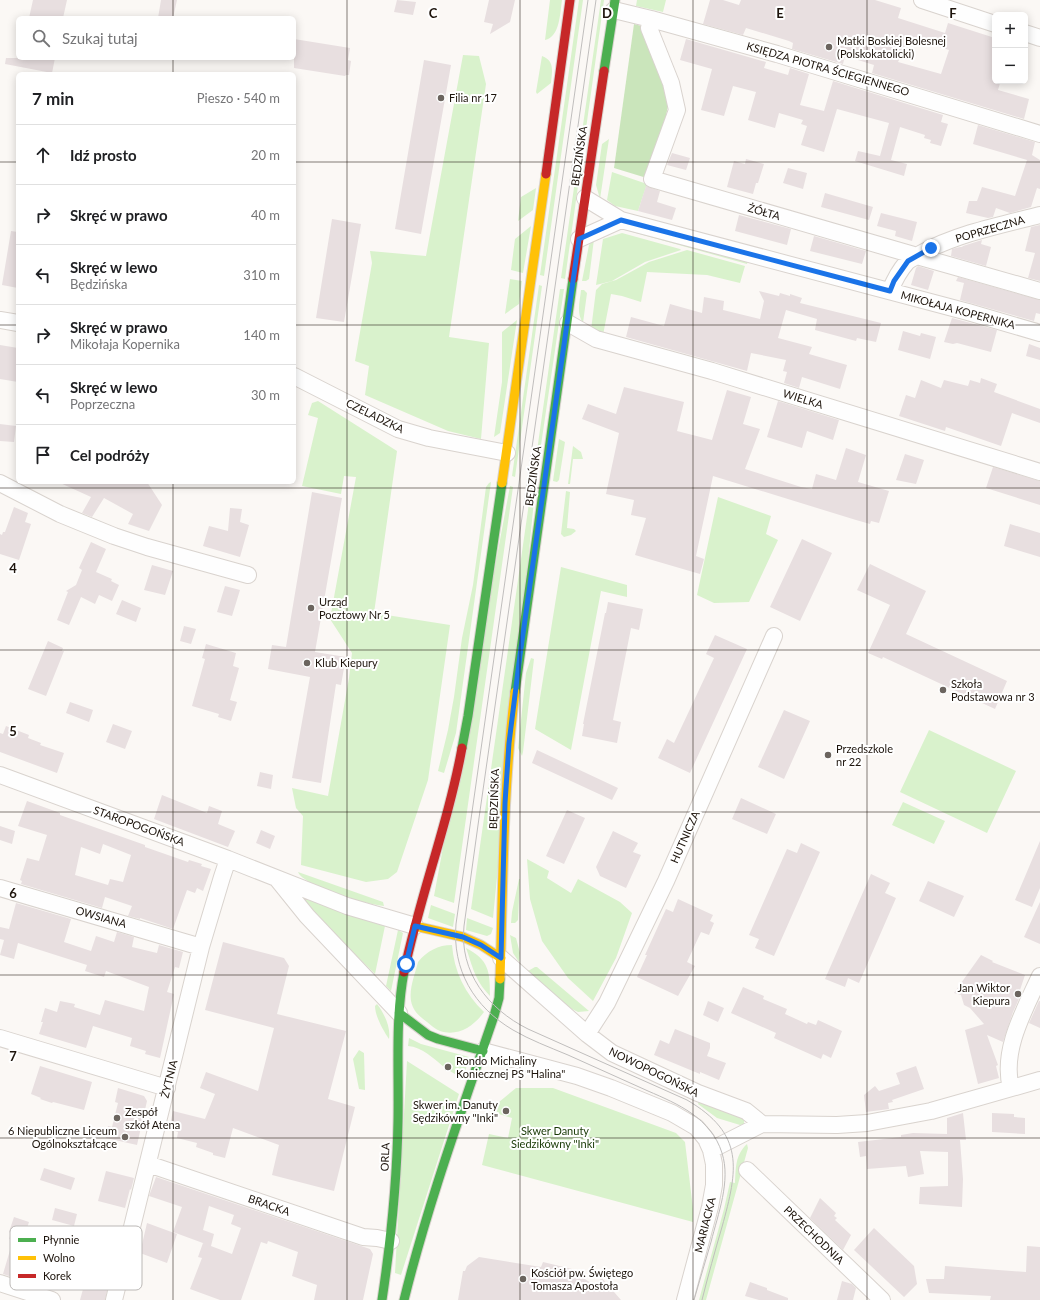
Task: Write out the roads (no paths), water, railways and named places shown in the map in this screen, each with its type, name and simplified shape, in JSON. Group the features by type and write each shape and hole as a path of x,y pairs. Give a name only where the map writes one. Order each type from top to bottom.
{"street":[{"path":"501,958 481,945 463,937 415,926 458,771 468,716 507,453 570,0"},
{"path":"922,0 992,23"},
{"name":"KSIĘDZA PIOTRA ŚCIEGIENNEGO","path":"615,5 651,19 800,61 1040,134"},
{"name":"BĘDZIŃSKA","path":"482,1051 499,998 505,811 509,743 521,648 579,239 615,5"},
{"name":"ŻÓŁTA","path":"651,19 648,28 671,84 677,110 652,179 1040,291"},
{"path":"1028,35 1040,38"},
{"name":"MIKOŁAJA KOPERNIKA","path":"585,198 621,220 968,312 1040,333"},
{"name":"POPRZECZNA","path":"890,291 894,281 908,261 931,248 997,225 1040,215"},
{"path":"579,239 621,220"},
{"path":"0,320 16,322"},
{"name":"WIELKA","path":"568,323 596,339 712,371 1040,472"},
{"name":"CZELADZKA","path":"296,377 398,429 429,438 507,453"},
{"path":"2,488 114,536 147,547 248,575"},
{"name":"HUTNICZA","path":"587,1034 607,1003 666,881 774,636"},
{"name":"STAROPOGOŃSKA","path":"0,775 228,859 346,906 415,926"},
{"name":"ŻYTNIA","path":"132,1226 201,947 228,859"},
{"name":"STAROPOGOŃSKA","path":"277,879 307,916 399,1013"},
{"name":"OWSIANA","path":"0,888 201,947"},
{"name":"ORLA","path":"382,1300 391,1241 397,1174 399,1013 401,988 415,926"},
{"name":"NOWOPOGOŃSKA","path":"501,958 587,1034 612,1053 698,1093 746,1111 762,1124"},
{"path":"1012,1088 1008,1069 1012,1047 1018,1026 1040,976"},
{"path":"399,1013 428,1035 438,1039 577,1076 658,1107 696,1127 706,1139 711,1150 762,1124 837,1125 867,1123 931,1111 1040,1080"},
{"path":"0,1038 167,1088"},
{"path":"404,1300 413,1263 434,1193 482,1051"},
{"name":"MARIACKA","path":"685,1300 710,1207 714,1185 714,1164 711,1150"},
{"name":"BRACKA","path":"148,1164 363,1237 391,1241"},
{"name":"PRZECHODNIA","path":"747,1170 882,1300"},
{"path":"0,1284 10,1287"},
{"path":"20,1290 52,1300"},
{"name":"ŻYTNIA","path":"114,1300 116,1290"}],"tram line":[{"path":"588,0 456,924 456,941 458,957 468,986 487,1010 499,1021 533,1040 671,1101 702,1121 710,1130 722,1153 725,1175 724,1186 717,1220 694,1300"},
{"path":"596,0 479,818 464,926 464,943 466,959 472,974 479,987 500,1011 528,1029 687,1100 706,1113 719,1126 728,1140 732,1154 733,1170 727,1206 702,1300"}],"place":[{"name":"Matki Boskiej Bolesnej (Polskokatolicki)","path":"829,47"},
{"name":"Filia nr 17","path":"441,98"},
{"name":"Urząd Pocztowy Nr 5","path":"311,608"},
{"name":"Klub Kiepury","path":"307,663"},
{"name":"Szkoła Podstawowa nr 3","path":"943,690"},
{"name":"Przedszkole nr 22","path":"828,755"},
{"name":"Jan Wiktor Kiepura","path":"1018,994"},
{"name":"Rondo Michaliny Koniecznej PS \"Halina\"","path":"448,1067"},
{"name":"Skwer im. Danuty Sędzikówny \"Inki\"","path":"506,1111"},
{"name":"Zespół szkół Atena","path":"117,1118"},
{"name":"6 Niepubliczne Liceum Ogólnokształcące","path":"125,1137"},
{"name":"Kościół pw. Świętego Tomasza Apostoła","path":"523,1279"}],"park label":[{"name":"Skwer Danuty Siedzikówny \"Inki\"","path":"555,1137"}]}
